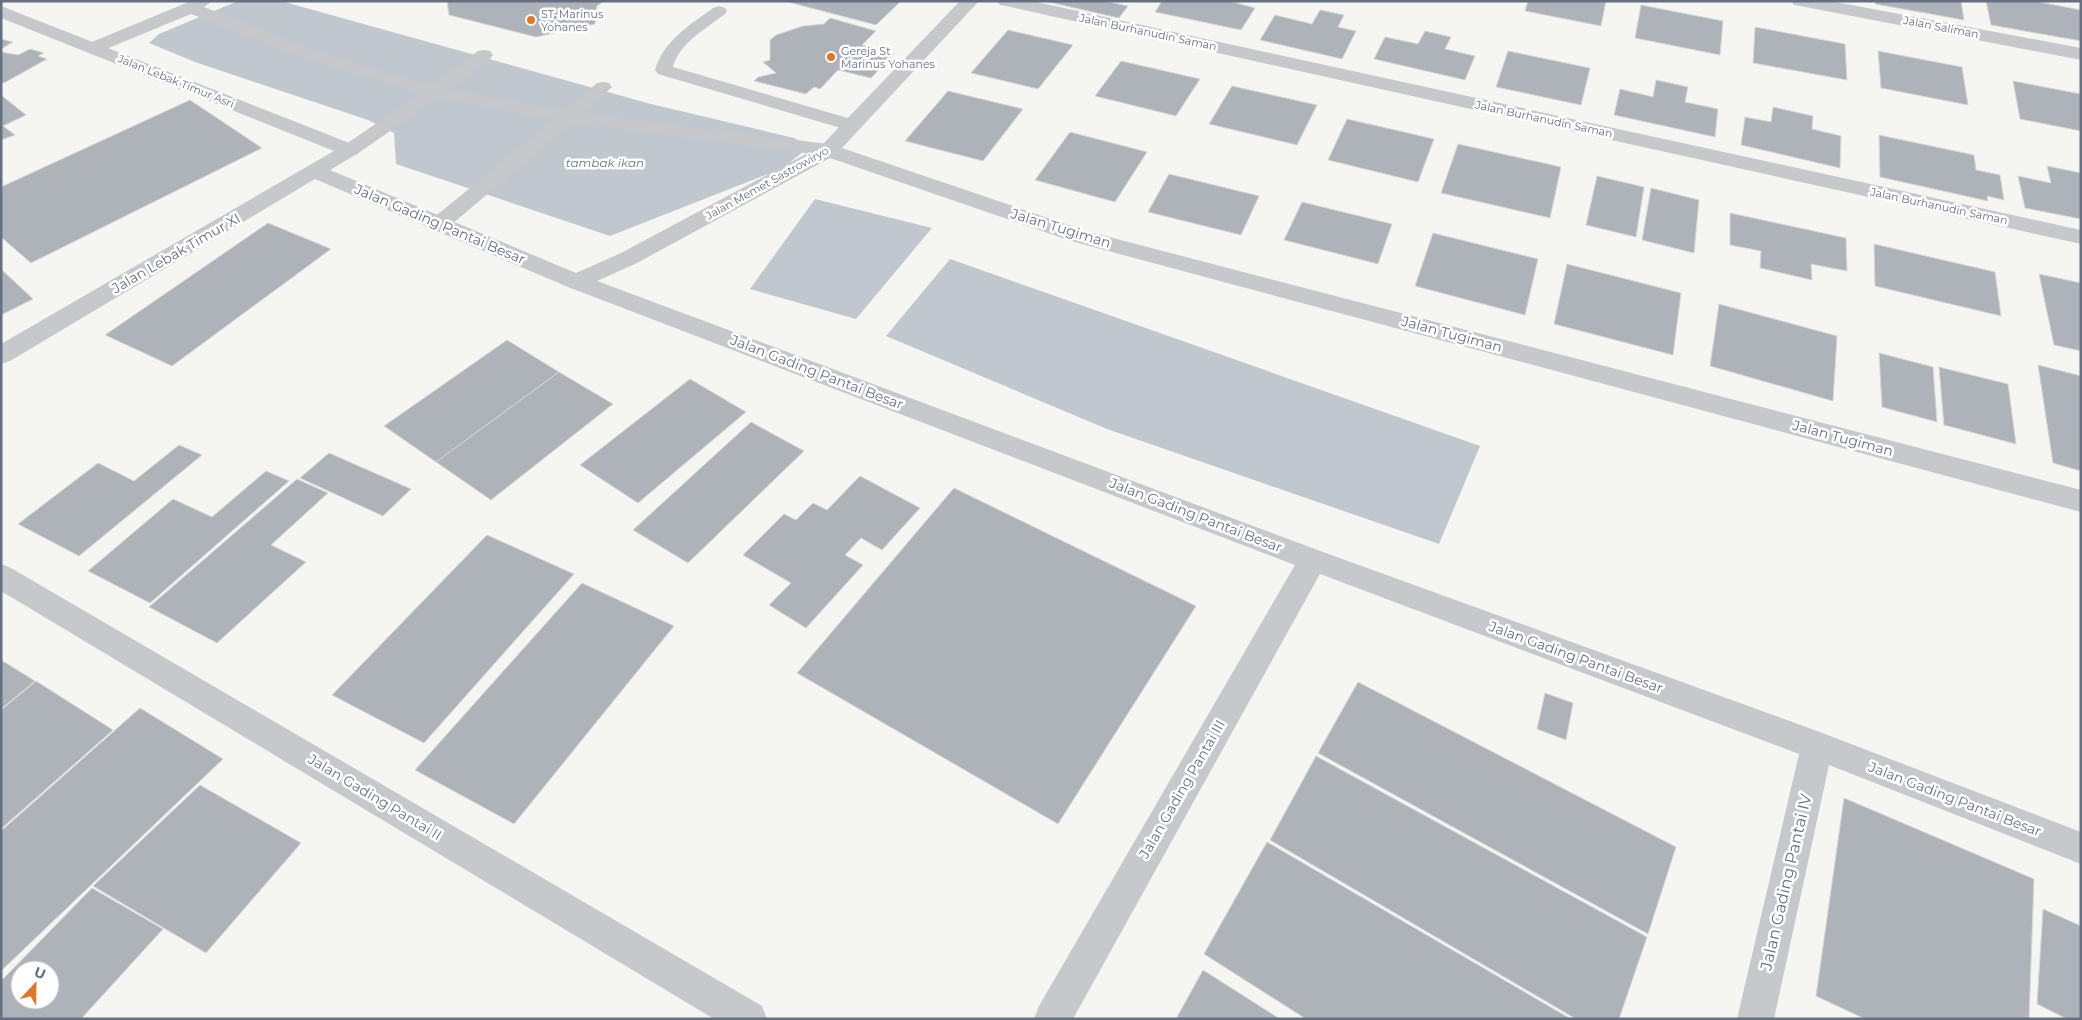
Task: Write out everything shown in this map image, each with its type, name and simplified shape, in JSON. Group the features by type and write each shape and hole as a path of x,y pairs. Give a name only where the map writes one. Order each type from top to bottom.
{"street":[{"name":"Jalan Memet Sastrowiryo","path":"576,282 629,258 828,150 970,1"},
{"name":"Jalan Burhanudin Saman","path":"1006,1 2081,237"},
{"name":"Jalan Saliman","path":"1800,1 2081,54"},
{"name":"Jalan Lebak Timur Asri","path":"1,11 350,150"},
{"name":"Jalan Lebak Timur XI","path":"1,355 316,172 350,150"},
{"name":"Jalan Tugiman","path":"828,150 1079,236 2081,501"},
{"name":"Jalan Gading Pantai Besar","path":"316,172 576,282 1313,560 1818,746 2081,848"},
{"name":"Jalan Gading Pantai III","path":"1052,1019 1313,560"},
{"name":"Jalan Gading Pantai II","path":"1,576 749,1019"},
{"name":"Jalan Gading Pantai IV","path":"1755,1019 1818,746"}],"lane":[{"path":"93,48 198,5 316,57 435,92 568,117 828,150"},
{"path":"719,11 673,48 665,62 664,70 851,125"},
{"path":"350,150 435,92 484,55"},
{"path":"439,224 603,87"}],"water":[{"name":"tambak ikan","path":"238,1 281,1 651,104 794,138 809,147 783,168 610,236 396,164 394,133 368,120 195,62 149,43 159,34"},
{"path":"815,199 932,228 856,319 750,289"},
{"path":"950,259 1480,446 1439,544 1107,429 886,336"}],"building":[{"name":"ST. Marinus Yohanes","path":"447,1 604,1 597,6 595,24 536,37 449,15"},
{"path":"784,1 901,1 876,25"},
{"path":"1044,1 1104,1 1128,6 1119,18"},
{"path":"1162,1 1229,1 1255,8 1241,30 1155,12"},
{"path":"1528,1 1606,1 1601,26 1525,11"},
{"path":"1875,1 1961,1 1964,20 1875,4"},
{"path":"1986,1 2034,1 2081,10 2081,41 1991,25"},
{"path":"1641,5 1723,21 1720,55 1635,38"},
{"path":"1320,10 1344,15 1338,27 1356,31 1342,59 1260,40 1275,15 1312,24"},
{"name":"Gereja St Marinus Yohanes","path":"830,18 876,31 862,45 894,54 871,78 838,70 820,89 814,87 806,94 754,81 758,77 776,73 763,62 770,60 770,40 776,35 803,26 824,24"},
{"path":"1755,27 1845,44 1847,80 1753,63"},
{"path":"1008,30 1073,45 1038,89 971,73"},
{"path":"1425,31 1451,37 1445,49 1475,56 1465,80 1374,59 1385,37 1418,44"},
{"path":"1,39 13,42 1,49"},
{"path":"30,49 44,53 38,56 47,59 4,83 1,82 1,52 18,55"},
{"path":"1508,51 1590,68 1581,105 1496,87"},
{"path":"1878,51 1962,67 1968,105 1881,88"},
{"path":"1121,61 1200,79 1176,116 1095,96"},
{"path":"1656,80 1688,87 1685,102 1718,109 1715,137 1614,115 1620,89 1653,97"},
{"path":"2013,81 2081,94 2081,131 2020,119"},
{"path":"1232,86 1317,105 1297,145 1209,124"},
{"path":"948,91 1023,109 983,161 905,141"},
{"path":"1,95 26,115 3,126 15,135 1,140"},
{"path":"190,100 262,148 31,263 1,237 1,187"},
{"path":"1773,107 1813,116 1812,129 1841,136 1840,168 1741,145 1745,117 1771,122"},
{"path":"1347,119 1434,139 1418,182 1328,160"},
{"path":"1070,132 1147,152 1115,202 1035,180"},
{"path":"1879,135 1974,155 1976,170 2000,175 2004,200 1987,196 1988,201 1880,177"},
{"path":"1458,144 1561,167 1550,218 1441,193"},
{"path":"2047,166 2081,173 2081,219 2025,208 2018,176 2051,183"},
{"path":"1169,174 1259,196 1241,235 1148,212"},
{"path":"1597,176 1644,187 1636,237 1586,225"},
{"path":"1651,188 1699,200 1694,253 1642,240"},
{"path":"1302,202 1392,224 1378,264 1284,240"},
{"path":"1730,213 1846,238 1847,271 1811,264 1812,280 1760,268 1761,251 1730,245"},
{"path":"268,223 331,249 172,366 105,335"},
{"path":"1433,233 1538,259 1525,315 1415,286"},
{"path":"1874,244 1995,272 2001,316 1875,286"},
{"path":"1567,264 1681,293 1673,355 1554,324"},
{"path":"1,269 33,299 1,315"},
{"path":"2039,274 2081,283 2081,351 2054,345"},
{"path":"1719,304 1837,336 1833,401 1710,366"},
{"path":"507,340 559,372 436,462 384,426"},
{"path":"1879,353 1933,367 1937,422 1882,407"},
{"path":"2038,365 2081,376 2081,471 2053,463"},
{"path":"1939,367 2008,384 2016,444 1944,425"},
{"path":"559,372 613,404 491,500 436,462"},
{"path":"690,379 746,412 638,503 580,465"},
{"path":"751,422 804,451 688,563 633,530"},
{"path":"179,445 202,455 79,556 18,524 98,463 134,481"},
{"path":"329,453 411,489 383,516 300,478"},
{"path":"266,471 289,481 150,603 88,571 173,499 212,517"},
{"path":"860,476 920,508 882,550 861,538 845,555 863,565 806,628 769,605 791,583 743,555 784,514 796,520 813,503 827,510"},
{"path":"297,479 328,493 271,545 306,562 217,643 149,607"},
{"path":"954,488 1196,606 1058,824 797,673"},
{"path":"487,535 574,574 424,743 332,695"},
{"path":"582,583 674,626 514,824 415,770"},
{"path":"1,660 35,681 1,709"},
{"path":"36,681 113,730 1,829 1,710"},
{"path":"1358,682 1676,847 1648,934 1318,753"},
{"path":"1545,693 1573,703 1566,740 1537,729"},
{"path":"140,708 223,759 13,960 10,960 10,962 1,971 1,831"},
{"path":"1316,756 1647,937 1619,1019 1576,1019 1270,840"},
{"path":"200,785 301,843 206,953 93,886"},
{"path":"1844,798 2034,879 2029,1019 1865,1019 1816,996"},
{"path":"1267,842 1571,1019 1306,1019 1204,954"},
{"path":"92,888 163,929 81,1019 1,1019 1,981 10,972 10,1010 60,1010 60,960 22,960"},
{"path":"2043,909 2081,926 2081,1019 2067,1019 2037,1004"},
{"path":"1203,970 1280,1019 1176,1019"}],"place":[{"name":"ST. Marinus Yohanes","path":"531,20"},
{"name":"Gereja St Marinus Yohanes","path":"831,57"}]}
